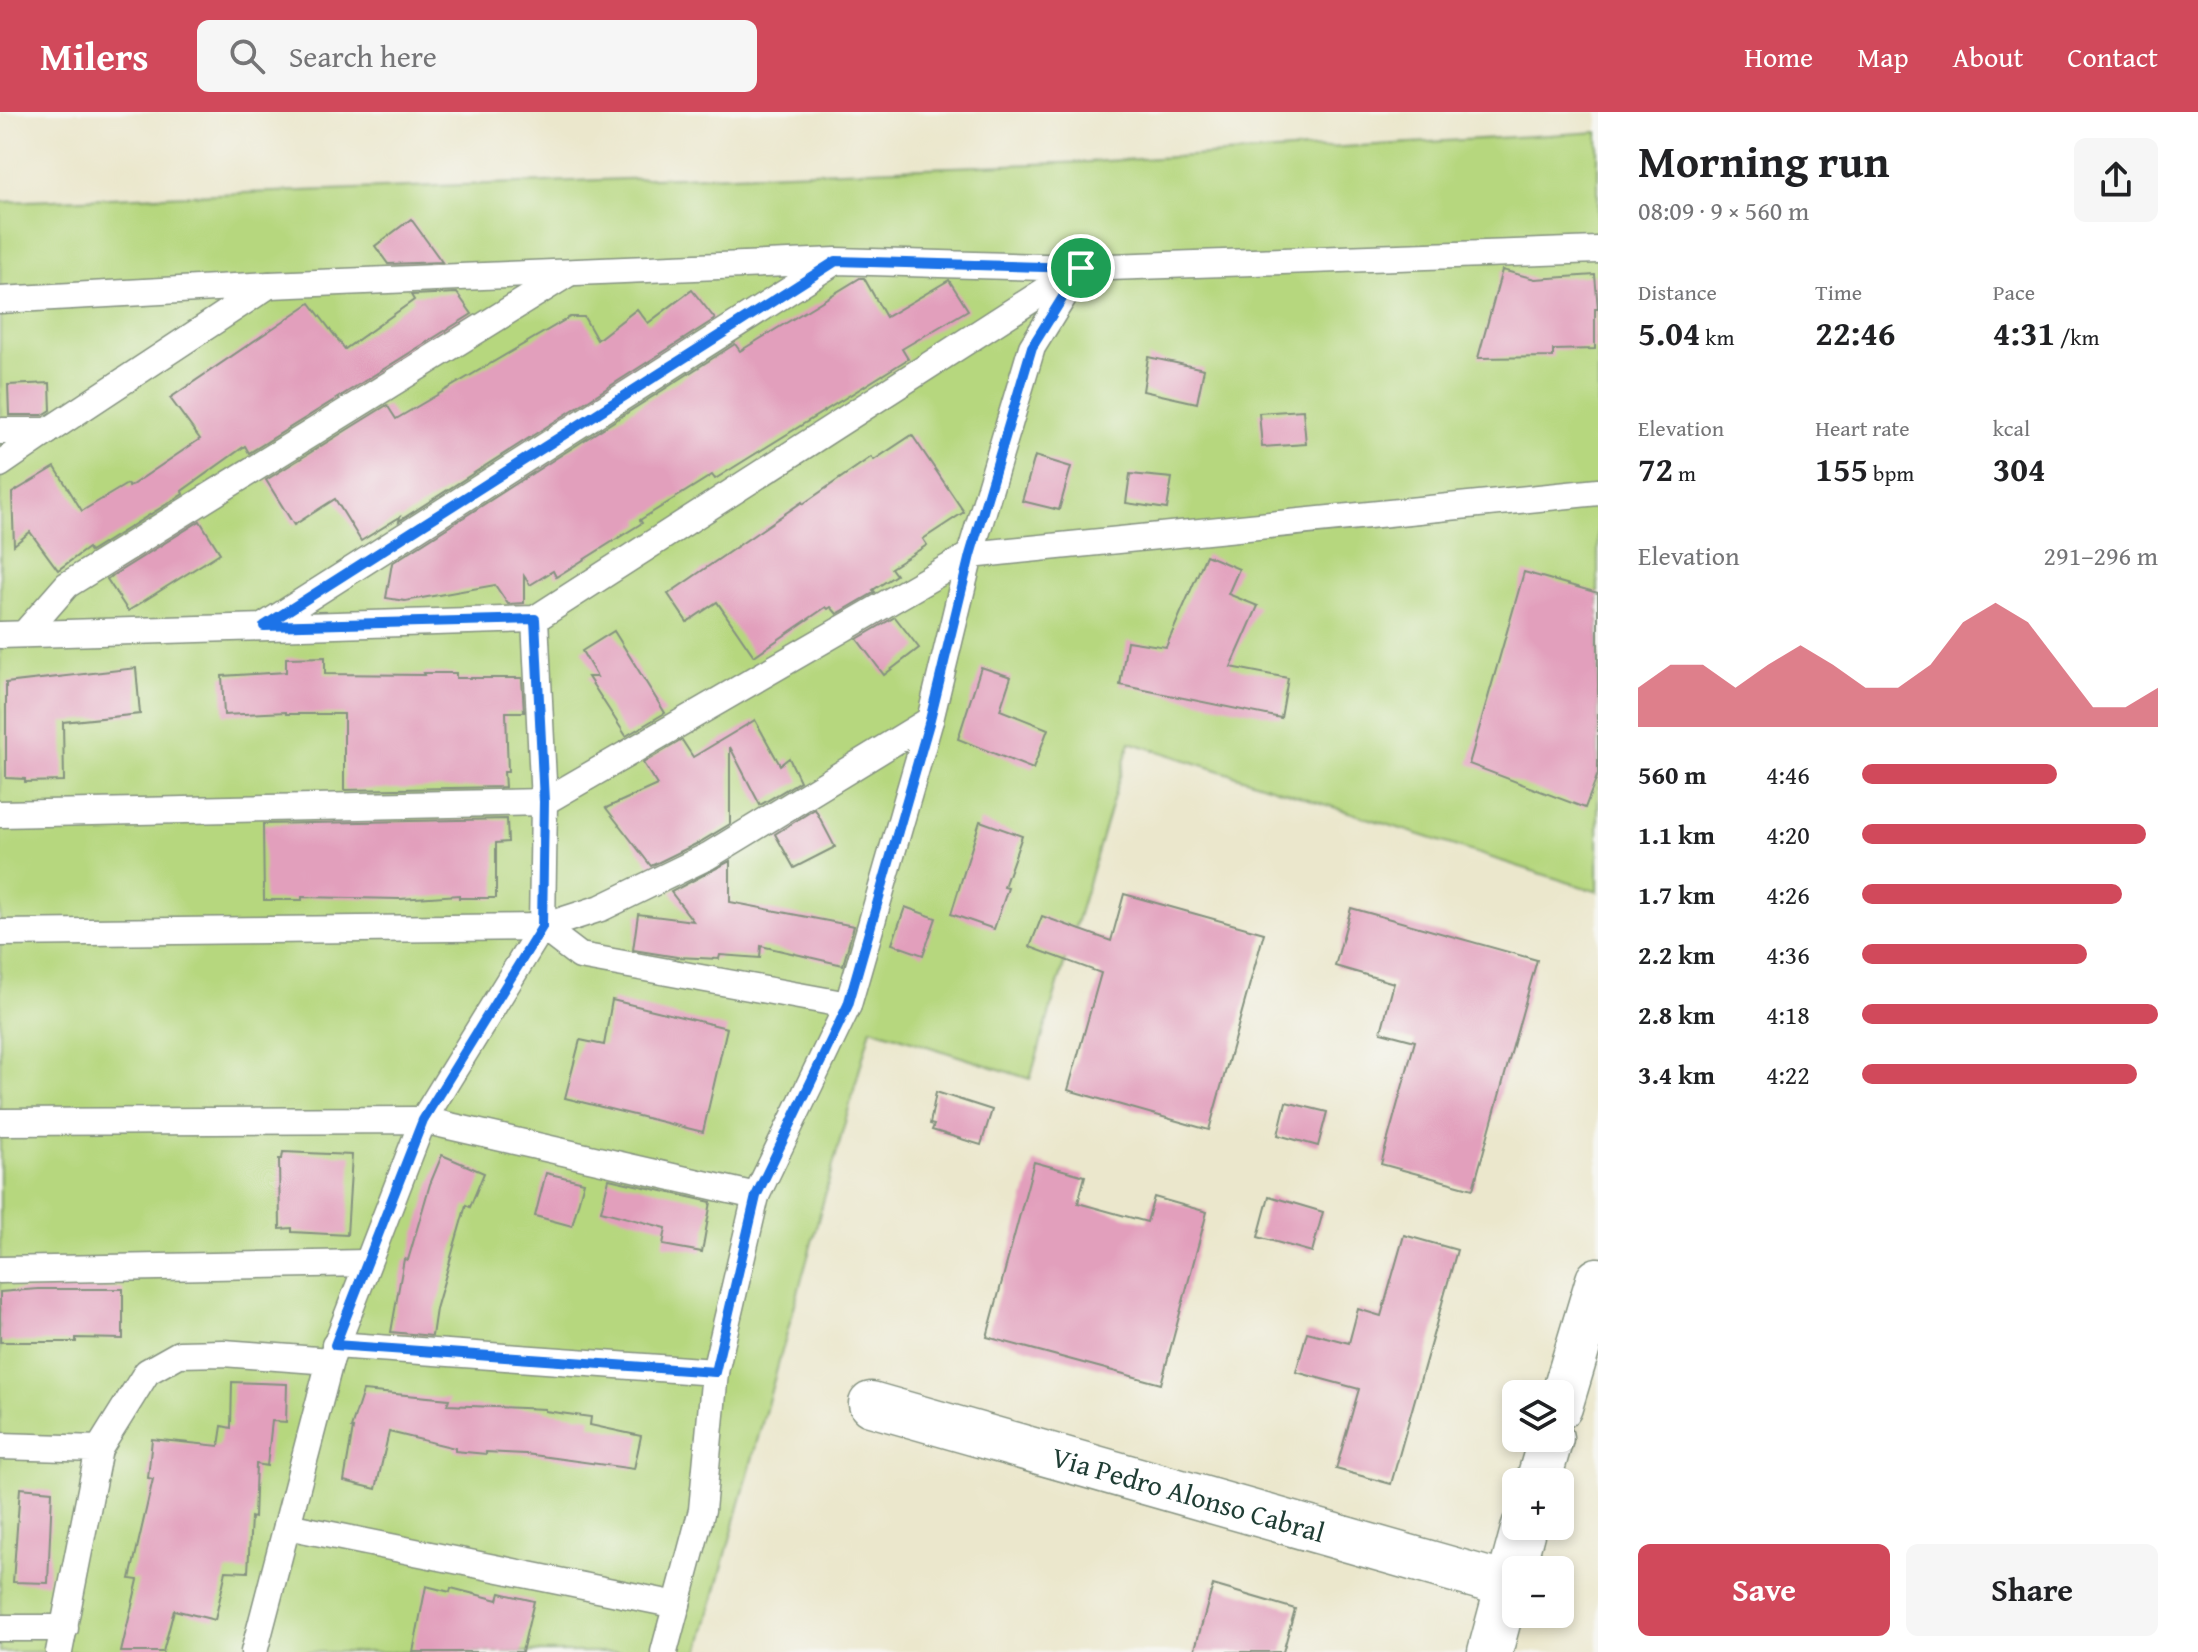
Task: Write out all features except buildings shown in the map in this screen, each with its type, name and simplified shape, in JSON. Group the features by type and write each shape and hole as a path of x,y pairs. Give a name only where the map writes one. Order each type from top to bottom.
{"street":[{"path":"1568,1380 1598,1280"},
{"name":"Via Pedro Alonso Cabral","path":"871,1404 1502,1584"},
{"path":"1490,1652 1502,1605"}],"lane":[{"path":"0,300 270,285 836,261 1081,268 1598,250"},
{"path":"264,626 836,261"},
{"path":"664,1652 702,1510 715,1372 756,1196 848,1005 930,720 970,555 1032,347 1081,268"},
{"path":"12,634 535,619 1081,268"},
{"path":"12,634 67,585 571,272"},
{"path":"0,464 270,285"},
{"path":"0,431 48,431"},
{"path":"0,814 544,802 970,555 1598,492"},
{"path":"254,1652 333,1353 423,1120 542,927 544,802 535,619"},
{"path":"0,933 542,927 601,908 708,856 930,720"},
{"path":"542,927 580,956 848,1005"},
{"path":"0,1122 423,1120 756,1196"},
{"path":"0,1270 367,1263"},
{"path":"0,1628 62,1640 99,1449 147,1372 179,1354 333,1353 715,1372"},
{"path":"0,1446 99,1449"},
{"path":"287,1526 677,1605"}],"green space":[{"path":"1598,132 1598,892 1130,742 1030,1079 871,1028 699,1652 0,1652 0,202 1088,162"}],"route":[{"path":"836,261 1081,268 1032,347 970,555 930,720 848,1005 756,1196 715,1372 335,1345 423,1120 542,927 544,802 535,619 264,626 836,261"}]}
